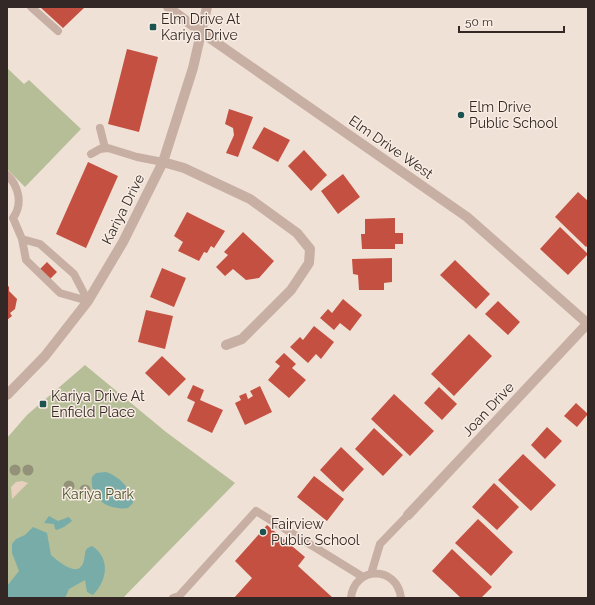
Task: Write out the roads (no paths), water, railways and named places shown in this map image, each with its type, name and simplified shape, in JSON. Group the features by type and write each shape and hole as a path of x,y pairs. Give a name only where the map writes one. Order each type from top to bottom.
{"street":[{"name":"Elm Drive West","path":"168,7 467,217 588,323"},
{"name":"Kariya Drive","path":"7,395 45,356 88,301 123,242 163,162 193,68 207,7"},
{"path":"163,162 184,168 250,199 297,233 310,249 309,264 290,290 247,336 226,345"},
{"name":"Joan Drive","path":"408,514 588,323"}],"lane":[{"path":"31,7 58,31"},
{"path":"100,128 105,148"},
{"path":"92,154 105,148 163,162"},
{"path":"7,175 18,188 18,211 13,218 22,239 26,260 60,293 88,301"},
{"path":"22,239 40,244 69,269 74,274 88,301"},
{"path":"177,597 256,511 367,576 383,574 394,581 400,592 401,598"},
{"path":"351,598 353,588 367,576 380,544 408,514"}],"water":[{"path":"106,472 115,476 124,483 130,492 133,503 128,508 107,505 101,502 97,497 92,484 92,477 96,473"},
{"path":"49,516 58,521 69,517 72,521 57,530 55,529 54,524 44,523"},
{"path":"33,527 47,533 51,555 69,568 78,569 82,566 87,548 92,546 98,551 102,557 105,570 104,577 93,595 87,592 85,580 69,589 65,598 7,598 7,586 19,571 12,553 12,544 16,539 25,535"}],"place":[{"name":"Elm Drive At Kariya Drive","path":"153,27"},
{"name":"Elm Drive Public School","path":"461,115"},
{"name":"Kariya Drive At Enfield Place","path":"43,404"},
{"name":"Fairview Public School","path":"263,532"}],"park label":[{"name":"Kariya Park","path":"98,494"}]}
